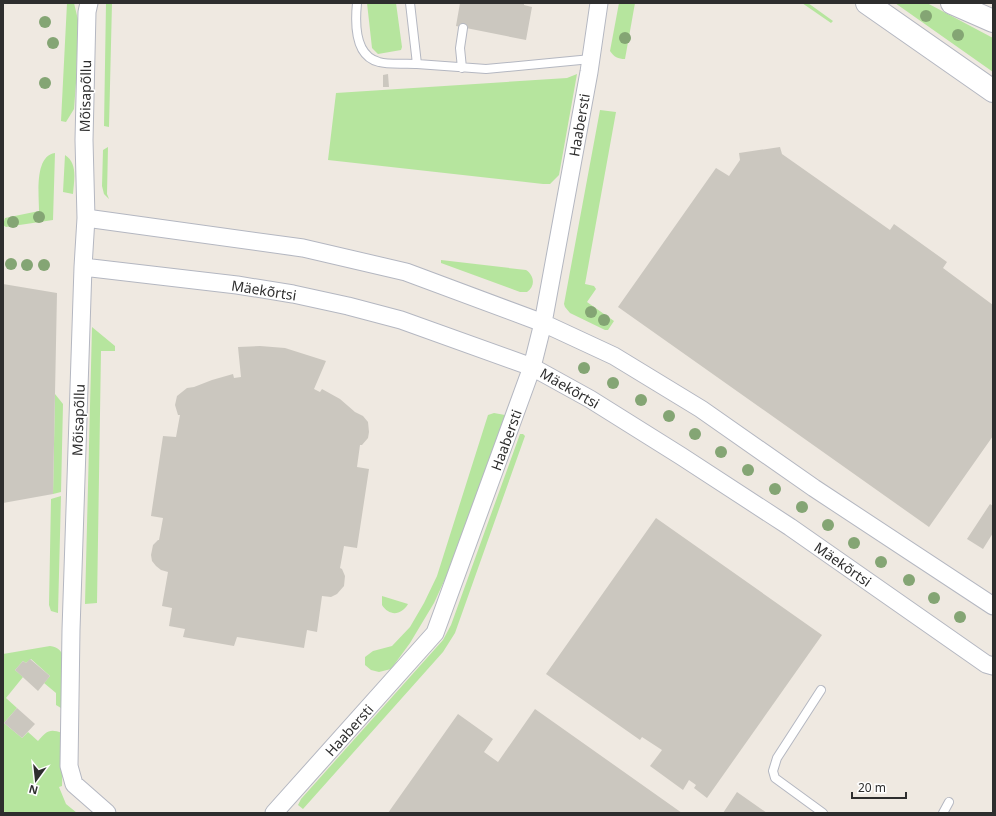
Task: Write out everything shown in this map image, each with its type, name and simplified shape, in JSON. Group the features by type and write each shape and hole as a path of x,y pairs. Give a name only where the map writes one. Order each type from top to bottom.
{"main road":[{"path":"867,3 993,91"},
{"path":"952,3 993,21"},
{"path":"972,3 993,21"}],"street":[{"name":"Haabersti","path":"274,813 435,633 532,367 543,323 591,59 599,3"},
{"name":"Mõisapõllu","path":"87,6 84,140 86,218 83,267 71,630 69,766 74,784 107,813"},
{"path":"86,218 303,248 406,272 543,323 614,356 701,409 814,488 993,606"},
{"name":"Mäekõrtsi","path":"83,267 237,285 293,294 348,306 401,320 532,367 590,399 681,456 790,528 986,664 993,666"}],"lane":[{"path":"357,3 355,24 359,44 366,55 379,62 486,69 591,59"},
{"path":"410,3 417,64"},
{"path":"462,68 460,48 463,28"},
{"path":"821,690 777,758 773,771 775,778 823,813"},
{"path":"942,813 948,802"}],"green space":[{"path":"67,3 74,3 78,20 74,109 66,122 61,121"},
{"path":"106,3 112,3 109,127 104,126"},
{"path":"367,3 396,3 402,47 401,50 378,54 372,48"},
{"path":"619,3 635,3 625,59 616,57 610,51"},
{"path":"802,3 808,3 833,21 831,23"},
{"path":"895,3 927,3 993,38 993,72"},
{"path":"577,74 559,175 550,184 328,160 336,93 567,78"},
{"path":"600,110 616,112 585,284 594,286 596,289 587,302 614,321 608,330 605,330 570,313 564,304"},
{"path":"108,147 107,194 109,199 104,194 102,186 103,150"},
{"path":"55,153 53,220 6,227 3,225 5,218 39,211 39,177 41,168 48,156"},
{"path":"65,155 72,162 74,167 73,194 63,192"},
{"path":"441,260 526,270 531,275 533,284 527,292 520,292 441,263"},
{"path":"92,327 115,346 115,351 101,351 97,603 85,604"},
{"path":"55,394 63,404 61,492 53,494"},
{"path":"494,413 505,415 451,566 434,603 410,643 391,669 379,672 371,670 365,665 365,657 373,651 392,646 410,627 437,576 488,415"},
{"path":"520,434 525,436 455,633 443,652 303,809 298,805 301,799 443,640 451,625"},
{"path":"61,496 58,613 51,611 49,605 51,499"},
{"path":"382,596 408,604 402,611 391,613 382,605"},
{"path":"50,646 59,649 64,658 61,708 56,705 56,693 44,683 50,676 31,659 26,663 23,661 15,670 23,677 6,698 17,708 4,723 22,738 28,732 38,741 43,735 51,731 62,733 62,786 59,787 66,804 77,813 3,813 3,654"}],"building":[{"path":"460,3 524,3 524,5 532,7 526,40 456,26"},
{"path":"388,74 389,87 383,87 383,75"},
{"path":"780,147 782,154 890,230 894,224 947,262 943,268 993,305 993,436 929,527 618,307 716,168 729,176 740,160 739,153"},
{"path":"3,284 57,293 53,494 3,503"},
{"path":"260,346 285,348 326,361 314,389 320,392 322,389 340,399 355,412 363,416 368,422 368,438 362,445 360,445 357,467 369,469 357,548 344,546 340,568 345,576 344,586 337,594 331,597 322,596 317,632 307,630 304,648 237,637 234,646 183,637 185,629 169,626 172,608 162,606 168,572 161,570 156,566 152,561 151,555 153,545 159,540 163,518 151,516 163,436 176,437 180,415 178,415 175,405 177,396 187,388 212,380 233,374 234,378 241,377 238,347"},
{"path":"990,504 993,506 993,533 983,549 967,539"},
{"path":"656,518 822,635 707,798 694,788 696,785 689,780 683,790 650,766 662,750 642,737 640,740 546,674"},
{"path":"30,659 50,676 38,691 15,670 23,661 26,663"},
{"path":"17,708 35,724 22,738 4,723"},
{"path":"535,709 682,813 388,813 458,714 493,739 484,752 498,762"},
{"path":"737,792 767,813 723,813"}]}
